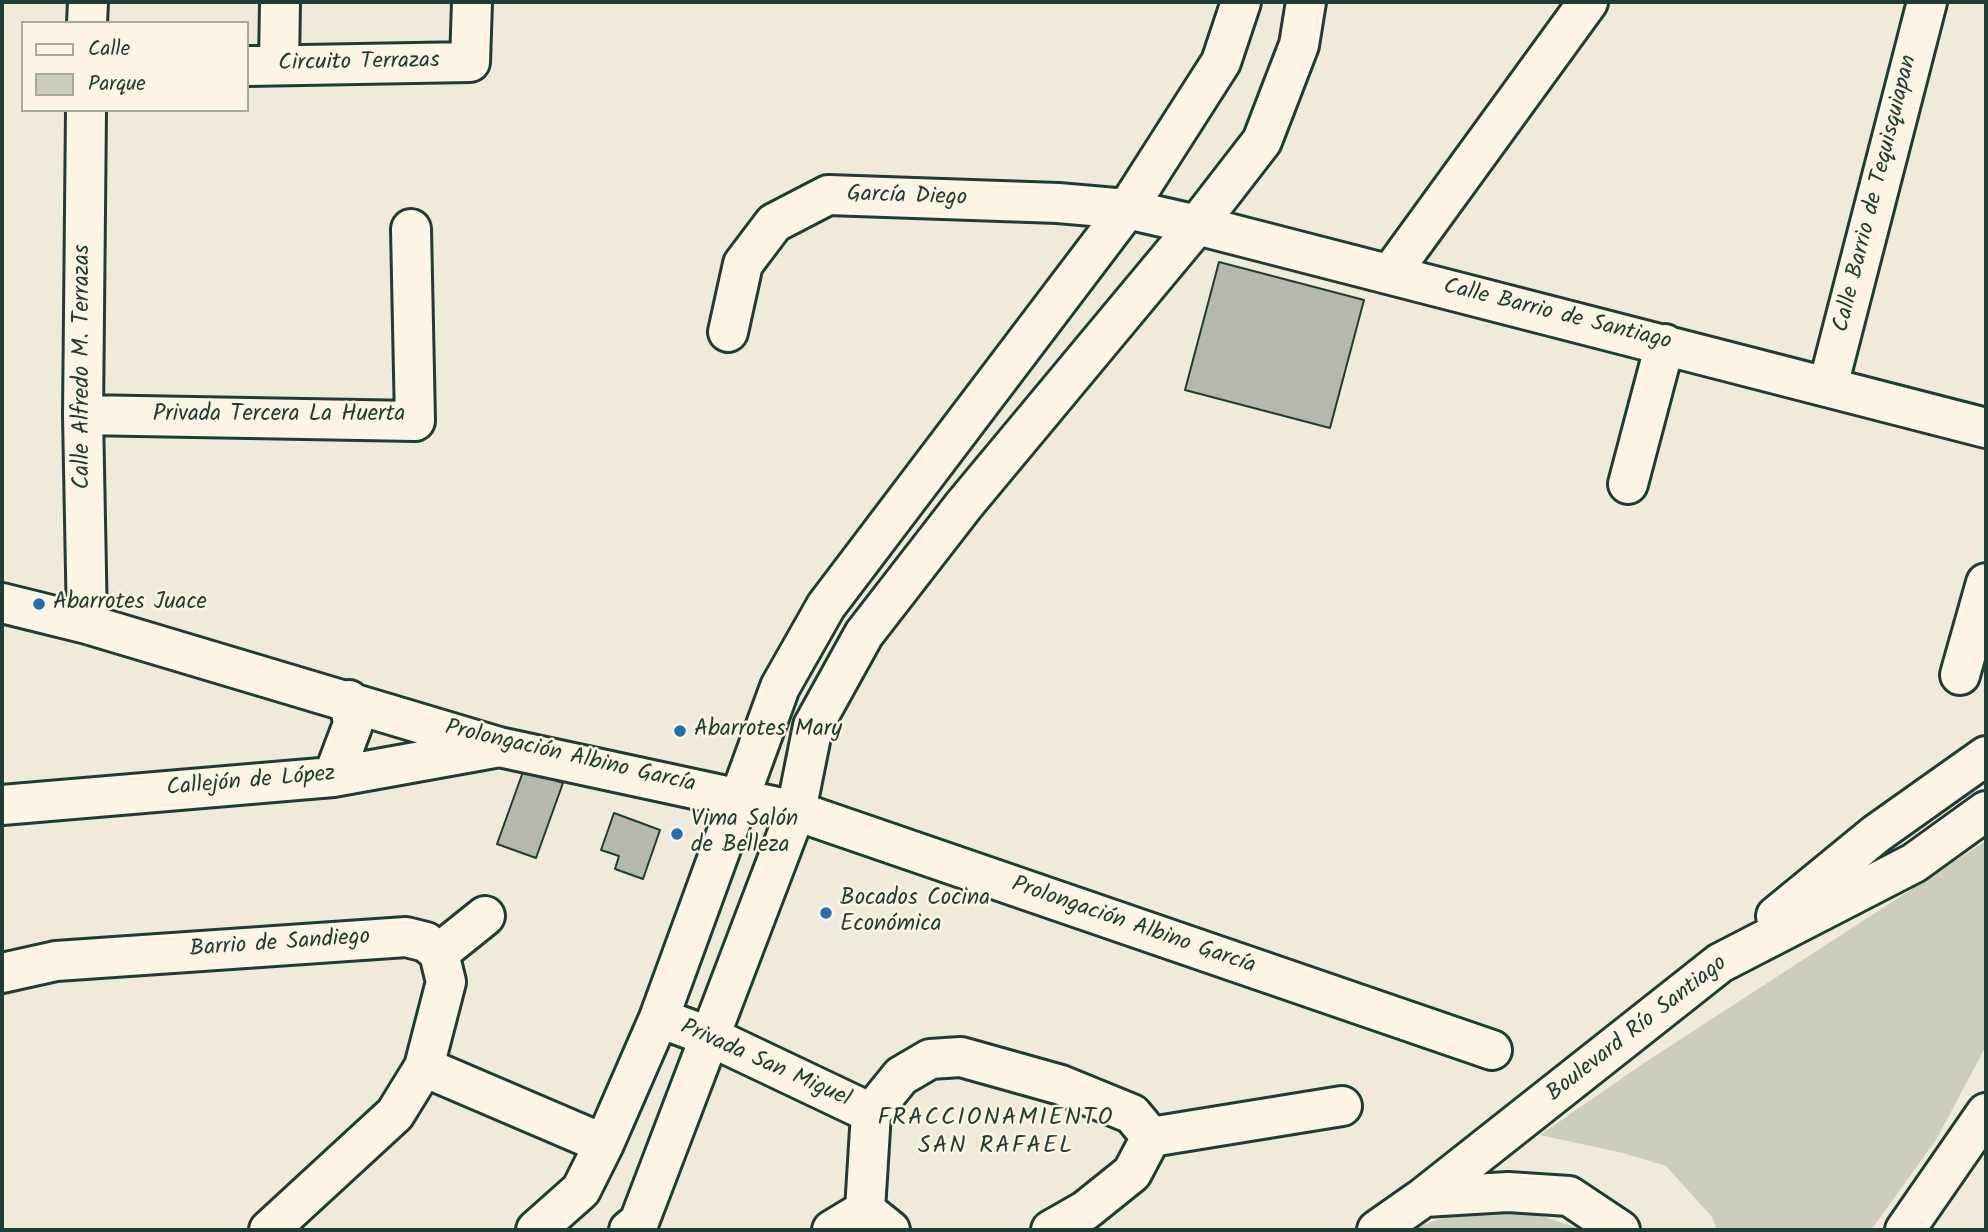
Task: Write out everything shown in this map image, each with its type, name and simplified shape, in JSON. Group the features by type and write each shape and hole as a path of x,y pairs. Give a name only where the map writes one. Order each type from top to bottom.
{"street":[{"path":"87,21 88,2"},
{"path":"263,66 280,2"},
{"name":"Circuito Terrazas","path":"263,66 470,62 472,2"},
{"path":"536,1230 581,1190 604,1144 659,1018 780,687 826,606 1127,209 1221,62 1241,2"},
{"path":"629,1230 639,1222 796,811 813,726 864,634 964,505 1197,225 1262,141 1299,45 1306,2"},
{"path":"1391,273 1588,2"},
{"name":"Calle Barrio de Tequisquiapan","path":"1828,386 1927,2"},
{"name":"Calle Alfredo M. Terrazas","path":"86,112 82,415 87,624"},
{"name":"García Diego","path":"728,332 743,264 774,223 828,195 1058,203 1127,209"},
{"name":"Calle Barrio de Santiago","path":"1127,209 1391,273 1986,428"},
{"name":"Privada Tercera La Huerta","path":"82,415 415,421 411,229"},
{"path":"1628,484 1665,344"},
{"path":"1960,675 1986,583"},
{"name":"Prolongación Albino García","path":"2,603 87,624 349,700 499,747 796,811 1492,1050"},
{"path":"333,777 353,724 349,700"},
{"name":"Callejón de López","path":"2,805 333,777 499,747"},
{"path":"1720,963 1876,834 1986,756"},
{"name":"Boulevard Río Santiago","path":"1377,1230 1424,1197 1720,963 1914,863 1986,811"},
{"path":"269,1230 395,1114 424,1066 446,982 439,953 485,915"},
{"name":"Barrio de Sandiego","path":"2,973 56,961 406,937 426,942 439,953"},
{"name":"Privada San Miguel","path":"659,1018 711,1037 871,1113"},
{"name":"Privada San Miguel","path":"832,1230 877,1220 871,1113 901,1076 930,1059 961,1057 1061,1085 1132,1114 1151,1137"},
{"path":"424,1066 604,1144"},
{"path":"1051,1230 1086,1210 1132,1173 1151,1137 1342,1106"},
{"path":"1905,1230 1986,1113"},
{"path":"1424,1197 1508,1192 1569,1196 1620,1230"}],"green space":[{"path":"1986,841 1986,1046 1936,1140 1871,1230 1717,1230 1712,1217 1666,1166 1623,1153 1540,1135 1644,1063"},
{"path":"1522,1209 1583,1230 1410,1230 1464,1210"}],"building":[{"path":"1219,262 1364,300 1330,428 1185,390"},
{"path":"524,769 563,783 536,858 497,844"},
{"path":"614,813 660,830 643,879 615,869 619,856 601,850"}],"place":[{"name":"Abarrotes Juace","path":"39,604"},
{"name":"Abarrotes Mary","path":"680,731"},
{"name":"Vima Salón de Belleza","path":"677,834"},
{"name":"Bocados Cocina Económica","path":"826,913"}],"district":[{"name":"FRACCIONAMIENTO SAN RAFAEL","path":"996,1134"}]}
